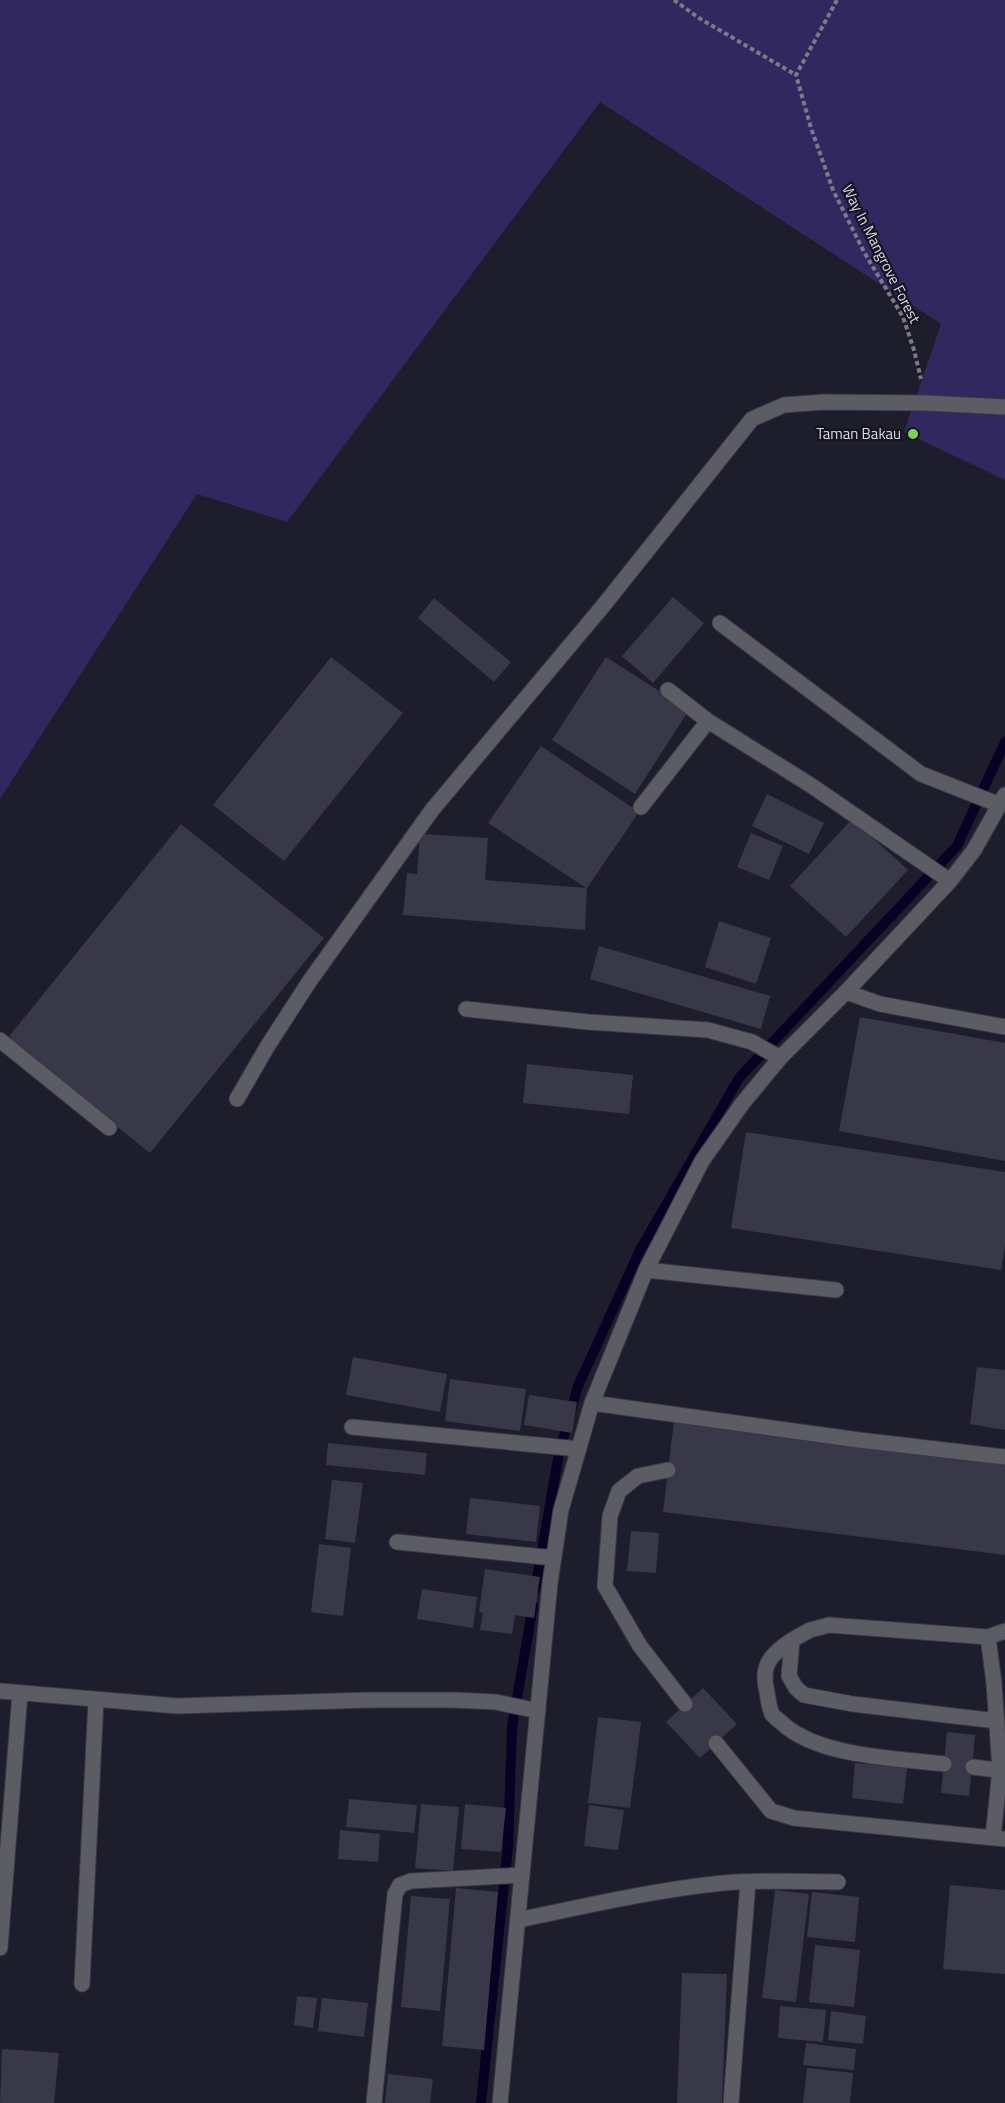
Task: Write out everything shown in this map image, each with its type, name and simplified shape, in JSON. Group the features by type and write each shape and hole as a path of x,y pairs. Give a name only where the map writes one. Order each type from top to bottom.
{"street":[{"path":"237,1099 309,982 432,810 603,606 752,420 784,405 824,402 926,403 1005,407"},
{"path":"500,2103 549,1594 561,1510 592,1403 646,1270 702,1161 742,1104 780,1058 846,992 950,881 974,850 1003,800 921,774 720,623"},
{"path":"668,690 708,721 812,786 950,881"},
{"path":"641,807 708,721"},
{"path":"846,992 880,1004 1005,1027"},
{"path":"466,1009 588,1022 708,1030 752,1041 780,1058"},
{"path":"0,1040 109,1128"},
{"path":"646,1270 837,1290"},
{"path":"592,1403 859,1440 1005,1457"},
{"path":"352,1426 579,1449"},
{"path":"668,1470 638,1476 619,1491 610,1516 605,1586 640,1646 685,1704"},
{"path":"397,1542 554,1558"},
{"path":"945,1764 866,1755 813,1744 786,1727 772,1714 763,1679 768,1663 776,1651 792,1640 810,1630 829,1625 988,1637 1005,1631"},
{"path":"716,1743 771,1811 794,1818 999,1838 1002,1771 988,1637"},
{"path":"792,1640 789,1676 796,1688 804,1695 853,1704 997,1721"},
{"path":"0,1691 177,1706 371,1700 496,1702 538,1711"},
{"path":"0,1948 20,1693"},
{"path":"82,1984 96,1700"},
{"path":"973,1767 1002,1771"},
{"path":"374,2103 395,1894 400,1885 411,1881 522,1875"},
{"path":"731,2103 748,1882"},
{"path":"518,1920 637,1896 720,1884 838,1882"}],"path":[{"path":"674,0 699,18 796,75 837,0"},
{"name":"Way In Mangrove Forest","path":"796,75 811,128 833,190 864,252 903,317 920,376"}],"shaded area":[{"path":"0,0 1005,0 1005,480 904,432 941,324 600,102 287,522 197,494 0,799"}],"building":[{"path":"673,597 704,623 653,683 622,656"},
{"path":"434,598 511,662 494,682 418,618"},
{"path":"331,657 403,713 284,861 213,805"},
{"path":"606,657 689,710 635,794 552,740"},
{"path":"541,746 639,812 587,888 585,930 403,915 407,873 417,874 420,834 488,838 485,880 586,888 488,823"},
{"path":"767,794 824,823 809,854 752,826"},
{"path":"852,819 908,870 846,937 790,886"},
{"path":"181,824 324,938 150,1153 7,1039"},
{"path":"751,833 783,846 769,880 737,867"},
{"path":"719,921 771,938 756,984 705,967"},
{"path":"599,946 770,996 761,1029 590,979"},
{"path":"860,1017 1005,1043 1005,1161 839,1131"},
{"path":"527,1064 633,1075 629,1114 523,1103"},
{"path":"746,1132 1005,1172 1005,1246 1001,1270 731,1228"},
{"path":"353,1357 447,1374 440,1412 346,1395"},
{"path":"977,1367 1005,1370 1005,1430 970,1424"},
{"path":"450,1379 526,1389 520,1431 445,1421"},
{"path":"529,1395 577,1402 572,1433 524,1425"},
{"path":"674,1421 1005,1462 1005,1555 663,1512"},
{"path":"328,1443 427,1453 425,1475 326,1465"},
{"path":"332,1480 363,1483 355,1543 325,1539"},
{"path":"470,1498 540,1506 536,1542 466,1534"},
{"path":"631,1531 659,1533 656,1573 627,1571"},
{"path":"319,1544 351,1548 343,1616 311,1612"},
{"path":"485,1569 540,1577 534,1618 515,1615 512,1634 480,1630 483,1613 479,1612"},
{"path":"422,1589 477,1597 473,1628 417,1619"},
{"path":"703,1688 737,1724 700,1758 666,1722"},
{"path":"598,1717 641,1722 630,1808 588,1803"},
{"path":"947,1732 975,1735 969,1796 941,1793"},
{"path":"855,1763 907,1768 903,1804 852,1798"},
{"path":"349,1799 417,1805 414,1833 346,1827"},
{"path":"421,1804 459,1807 453,1871 415,1868"},
{"path":"465,1804 506,1808 501,1852 461,1849"},
{"path":"589,1805 624,1810 618,1850 584,1846"},
{"path":"340,1830 380,1834 378,1862 338,1859"},
{"path":"950,1885 1005,1890 1005,1974 943,1969"},
{"path":"456,1888 498,1892 484,2050 442,2046"},
{"path":"775,1890 809,1894 796,2002 762,1998"},
{"path":"812,1892 859,1897 855,1942 807,1937"},
{"path":"411,1896 450,1899 440,2011 401,2007"},
{"path":"815,1945 860,1950 854,2007 809,2002"},
{"path":"682,1973 727,1974 722,2103 677,2103"},
{"path":"297,1996 317,1998 313,2028 294,2025"},
{"path":"322,1998 368,2003 364,2037 318,2031"},
{"path":"780,2006 826,2010 823,2042 778,2038"},
{"path":"831,2011 866,2016 863,2044 828,2040"},
{"path":"806,2043 856,2049 854,2070 803,2065"},
{"path":"2,2049 59,2053 54,2103 0,2103"},
{"path":"807,2068 853,2073 850,2103 803,2103"},
{"path":"388,2074 433,2079 430,2103 385,2103"}],"waterway":[{"path":"535,1590 559,1453 578,1386 640,1250 739,1078 957,846 1005,742"},
{"path":"481,2103 508,1846 512,1727 533,1606"}],"place":[{"name":"Taman Bakau","path":"913,434"}]}
